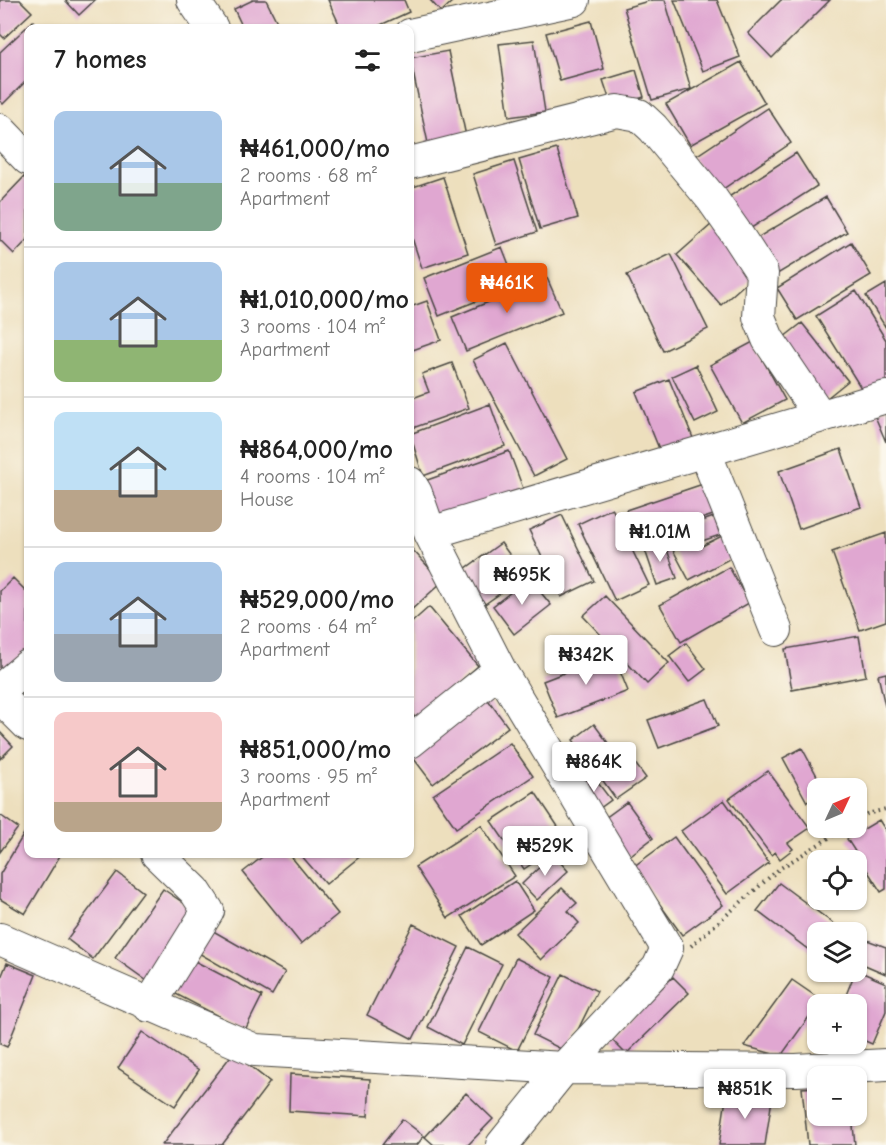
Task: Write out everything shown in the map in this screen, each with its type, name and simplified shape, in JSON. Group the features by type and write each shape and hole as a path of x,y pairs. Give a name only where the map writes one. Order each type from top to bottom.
{"street":[{"path":"193,0 209,24"},
{"path":"414,34 574,0"},
{"path":"414,163 617,111 639,115 653,128 712,199 762,273 759,317 768,339 820,416"},
{"path":"0,130 24,155"},
{"path":"430,533 886,397"},
{"path":"705,452 776,630"},
{"path":"414,490 430,533 500,670 657,926 667,948 658,968 564,1068 502,1145"},
{"path":"0,690 24,669"},
{"path":"414,739 500,670"},
{"path":"0,697 24,722"},
{"path":"149,1006 208,910 195,891 162,858"},
{"path":"0,939 149,1006 255,1050 564,1068 796,1070 886,1065"}],"path":[{"path":"867,814 886,809"},
{"path":"662,959 679,956 779,869 829,838"}],"building":[{"path":"0,0 20,0 32,12 4,38 0,34"},
{"path":"65,0 95,0 79,15"},
{"path":"253,0 266,0 278,24 241,24 234,9"},
{"path":"328,0 404,0 409,12 383,24 339,24"},
{"path":"430,0 454,0 441,12"},
{"path":"652,0 665,0 691,89 652,100 624,8"},
{"path":"674,0 717,0 740,57 703,71"},
{"path":"781,0 830,0 772,58 748,33"},
{"path":"591,21 604,69 560,81 546,33"},
{"path":"24,29 24,83 3,104 0,101 0,52"},
{"path":"534,40 545,112 509,117 499,44"},
{"path":"448,51 467,141 429,148 414,77 414,57"},
{"path":"741,62 765,103 690,145 666,104"},
{"path":"636,70 644,97 612,107 603,80"},
{"path":"768,108 791,143 717,193 693,158"},
{"path":"557,149 578,218 540,229 519,160"},
{"path":"796,153 817,186 745,232 724,200"},
{"path":"514,161 537,232 496,245 473,174"},
{"path":"24,177 24,243 14,254 0,240 0,202"},
{"path":"443,177 468,253 422,268 414,244 414,187"},
{"path":"826,197 847,232 774,276 752,241"},
{"path":"712,224 756,274 721,305 677,255"},
{"path":"851,242 871,275 797,320 777,288"},
{"path":"502,247 517,285 439,316 424,278"},
{"path":"671,254 708,329 663,351 627,275"},
{"path":"547,278 562,312 466,351 452,317"},
{"path":"886,284 886,328 866,296"},
{"path":"856,291 886,340 886,383 866,396 816,316"},
{"path":"427,301 441,340 414,350 414,306"},
{"path":"802,323 848,381 822,402 775,344"},
{"path":"753,342 785,400 742,423 710,365"},
{"path":"507,343 567,459 534,476 473,360"},
{"path":"452,363 469,408 414,428 414,398 429,392 422,374"},
{"path":"696,365 718,412 695,423 672,376"},
{"path":"669,379 693,438 660,451 636,392"},
{"path":"490,404 505,446 423,476 414,447 414,432"},
{"path":"886,409 886,442 874,414"},
{"path":"841,449 861,507 799,529 779,471"},
{"path":"509,451 524,491 434,523 419,483"},
{"path":"703,484 713,515 636,541 626,510"},
{"path":"612,508 649,585 615,601 578,524"},
{"path":"562,515 594,581 561,597 529,530"},
{"path":"714,517 720,535 699,542 693,524"},
{"path":"886,533 886,621 860,630 832,552"},
{"path":"724,535 735,556 689,580 672,548 692,537 698,548"},
{"path":"664,541 677,578 657,585 644,547"},
{"path":"501,543 525,576 485,604 462,571"},
{"path":"414,551 442,582 414,607"},
{"path":"729,567 749,603 681,642 660,605"},
{"path":"13,578 24,589 24,653 4,675 0,671 0,591"},
{"path":"529,578 551,605 514,634 493,606"},
{"path":"605,596 669,663 647,684 583,616"},
{"path":"429,607 478,666 416,719 414,716 414,620"},
{"path":"859,636 866,676 792,690 785,649"},
{"path":"686,643 706,669 689,682 669,656"},
{"path":"613,654 628,691 558,718 543,681"},
{"path":"886,673 886,706 885,706 878,675"},
{"path":"24,692 24,707 17,699"},
{"path":"486,697 508,727 433,784 414,759 414,753"},
{"path":"707,699 718,726 659,748 648,720"},
{"path":"594,724 614,751 593,767 573,740"},
{"path":"0,732 13,746 0,759"},
{"path":"510,743 533,776 456,828 433,795"},
{"path":"802,748 818,778 807,778 807,802 783,758"},
{"path":"625,750 646,778 616,799 596,771"},
{"path":"768,771 807,824 807,830 788,843 793,849 780,859 775,852 771,855 729,799"},
{"path":"592,775 611,800 596,811 577,786"},
{"path":"535,792 567,840 524,869 491,821"},
{"path":"724,800 769,863 727,894 681,831"},
{"path":"627,802 653,838 628,857 601,821"},
{"path":"0,815 18,828 0,852"},
{"path":"879,820 886,831 886,889 881,892 867,870 867,850 854,850 847,839 867,838 867,827"},
{"path":"481,825 515,876 448,918 415,867"},
{"path":"24,834 24,858 59,858 25,914 0,899 0,874"},
{"path":"674,837 723,905 682,935 633,867"},
{"path":"553,854 568,871 537,900 522,884"},
{"path":"261,858 292,858 338,914 301,944 243,872"},
{"path":"303,858 358,858 326,884"},
{"path":"117,872 143,892 93,959 67,939"},
{"path":"515,881 534,910 481,945 462,916"},
{"path":"779,883 807,904 807,910 815,910 831,922 807,922 807,948 757,911"},
{"path":"562,888 577,903 568,911 579,923 541,960 515,933"},
{"path":"163,889 198,913 150,983 115,958"},
{"path":"413,924 459,947 413,1039 367,1015"},
{"path":"208,928 285,972 272,995 195,951"},
{"path":"867,940 886,947 886,974 867,966"},
{"path":"468,947 502,964 462,1045 428,1027"},
{"path":"187,957 262,996 245,1030 170,991"},
{"path":"516,958 554,977 517,1051 479,1032"},
{"path":"7,963 36,975 7,1047 0,1044 0,980"},
{"path":"563,974 597,991 567,1052 533,1035"},
{"path":"867,975 886,983 886,1011 872,1044 867,1042 867,994 846,994 851,982 867,982"},
{"path":"673,977 689,993 626,1054 610,1038"},
{"path":"792,980 812,994 807,994 807,1020 781,1056 744,1046"},
{"path":"142,1032 199,1070 175,1106 118,1068"},
{"path":"233,1053 270,1082 222,1145 162,1145"},
{"path":"290,1074 370,1079 368,1116 289,1111"},
{"path":"802,1088 807,1088 807,1126 853,1126 855,1145 808,1145"},
{"path":"727,1092 772,1099 765,1145 719,1145"},
{"path":"466,1093 493,1119 468,1145 434,1145 425,1137"},
{"path":"402,1119 424,1136 417,1145 382,1145"}]}
